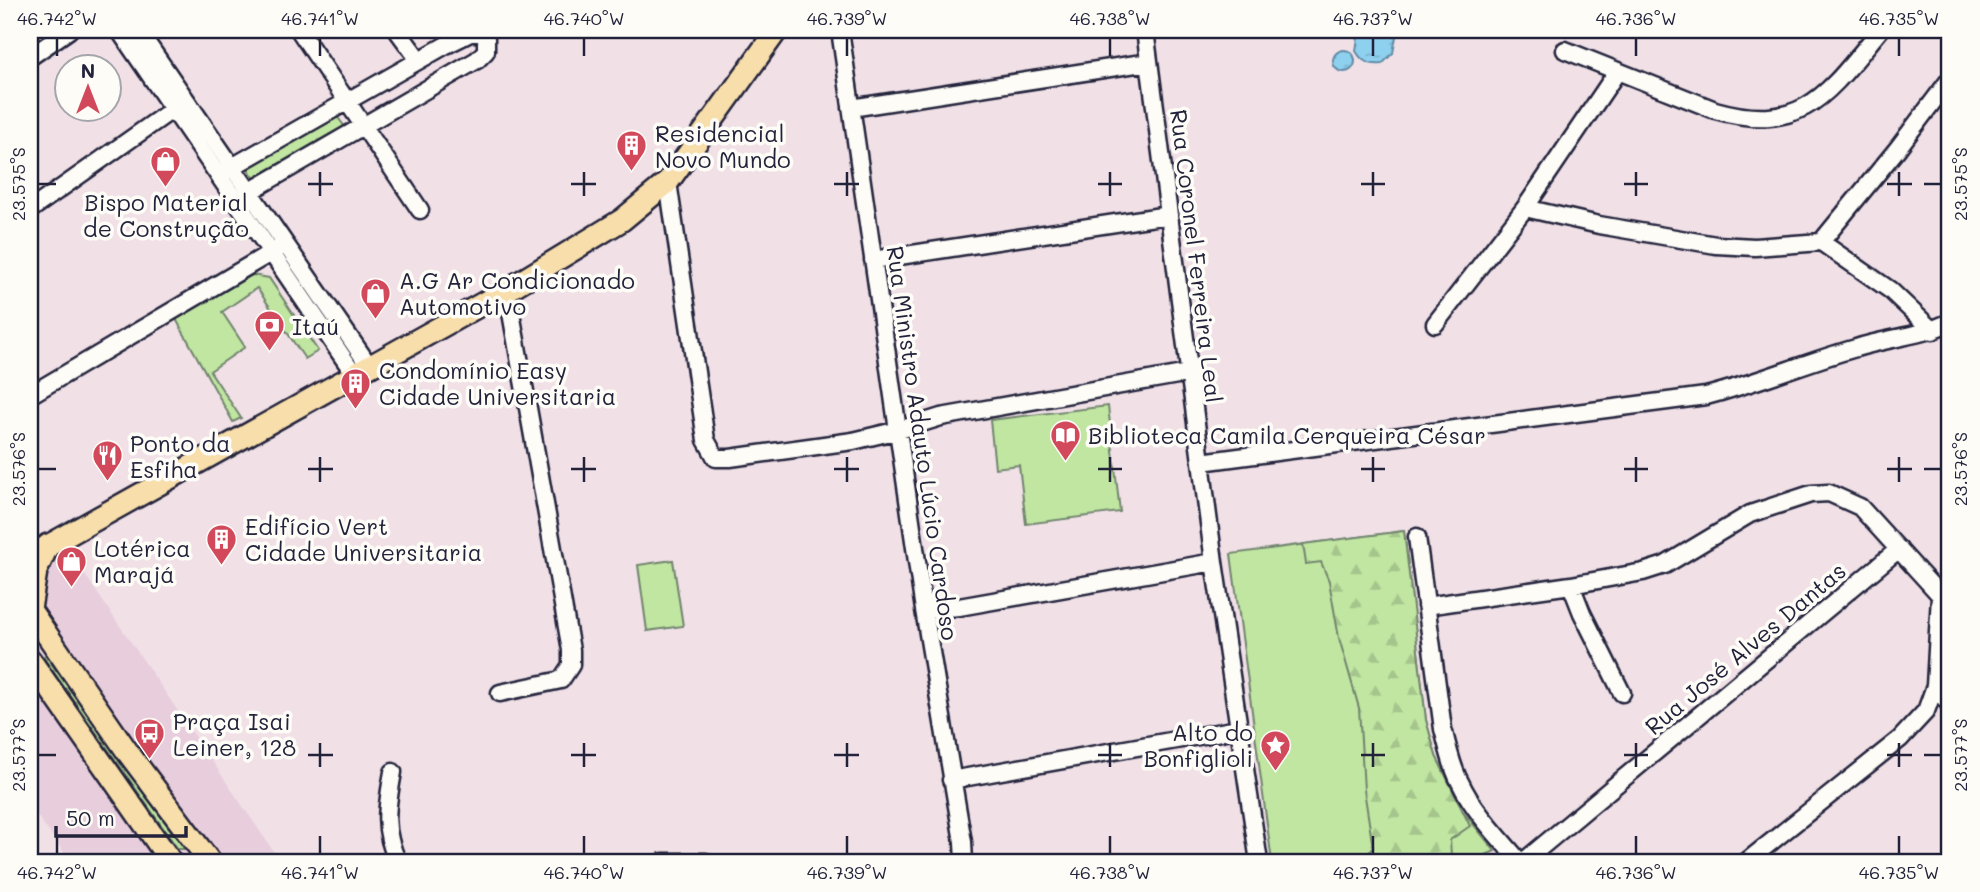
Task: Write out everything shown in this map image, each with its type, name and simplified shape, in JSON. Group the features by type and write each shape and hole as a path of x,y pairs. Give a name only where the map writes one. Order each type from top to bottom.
{"main road":[{"path":"211,862 129,754 30,610 39,550 507,290 622,220 667,182 777,30"},
{"path":"30,660 172,862"}],"street":[{"path":"30,57 69,30"},
{"path":"119,30 180,104"},
{"path":"138,30 180,104 225,171 235,200 271,253 362,371"},
{"path":"299,30 420,210"},
{"path":"397,30 419,60"},
{"name":"Rua Ministro Adauto Lúcio Cardoso","path":"840,30 924,610 963,842 964,862"},
{"name":"Rua Coronel Ferreira Leal","path":"1145,30 1214,562 1259,862"},
{"path":"1565,50 1715,110 1736,116 1772,118 1795,113 1816,102 1842,76 1880,30"},
{"path":"225,171 470,33 481,33 486,38 486,51 477,60 235,200"},
{"path":"851,108 1149,62"},
{"path":"1435,324 1525,208 1617,72"},
{"path":"1821,242 1950,79"},
{"path":"30,210 180,104"},
{"path":"225,171 249,191 285,244 362,371"},
{"path":"667,182 706,440 716,458 853,441 942,417 1189,373"},
{"path":"1525,208 1599,225 1716,245 1755,247 1821,242 1890,290 1933,331"},
{"path":"873,260 1168,215"},
{"path":"30,395 285,244"},
{"path":"500,693 561,680 572,665 507,290"},
{"path":"1201,462 1706,396 1764,380 1891,337 1933,331 1950,322"},
{"path":"1426,606 1643,572 1665,565 1750,514 1811,494 1829,493 1860,507 1945,599 1935,686 1926,711 1900,739 1746,862"},
{"path":"1417,537 1443,729 1455,770 1472,802 1522,862"},
{"name":"Rua José Alves Dantas","path":"1522,862 1899,549"},
{"path":"924,610 959,607 1214,562"},
{"path":"1571,585 1622,693"},
{"path":"1935,686 1950,705"},
{"path":"951,780 1238,729"},
{"path":"393,772 386,830 397,862"},
{"path":"663,862 706,862"}],"shaded area":[{"path":"64,544 281,862 71,862 30,806 30,563"}],"green space":[{"path":"336,115 345,127 255,179 247,167"},
{"path":"252,275 269,278 318,351 305,359 257,288 222,312 245,347 210,371 241,418 233,422 176,319"},
{"path":"1108,406 1120,512 1026,524 1019,465 995,468 990,420"},
{"path":"1404,531 1426,720 1436,756 1461,809 1495,851 1470,862 1272,862 1231,554"},
{"path":"1404,531 1426,720 1436,756 1470,826 1450,840 1451,855 1445,862 1361,862 1373,848 1364,790 1359,708 1339,638 1329,581 1321,562 1306,564 1303,544"},
{"path":"673,560 683,626 647,631 638,565"},
{"path":"45,655 183,849 178,849 43,657"}],"water":[{"path":"1359,30 1397,31 1393,53 1382,64 1364,61 1356,51"},
{"path":"1344,50 1354,57 1355,61 1348,71 1344,72 1334,65 1333,61 1340,51"}],"place":[{"name":"Residencial Novo Mundo","path":"632,173"},
{"name":"Bispo Material de Construção","path":"166,188"},
{"name":"A.G Ar Condicionado Automotivo","path":"376,320"},
{"name":"Itaú","path":"269,353"},
{"name":"Condomínio Easy Cidade Universitaria","path":"356,410"},
{"name":"Biblioteca Camila Cerqueira César","path":"1065,462"},
{"name":"Ponto da Esfiha","path":"107,483"},
{"name":"Edifício Vert Cidade Universitaria","path":"222,566"},
{"name":"Lotérica Marajá","path":"71,588"},
{"name":"Praça Isai Leiner, 128","path":"150,761"},
{"name":"Alto do Bonfiglioli","path":"1276,772"}]}
